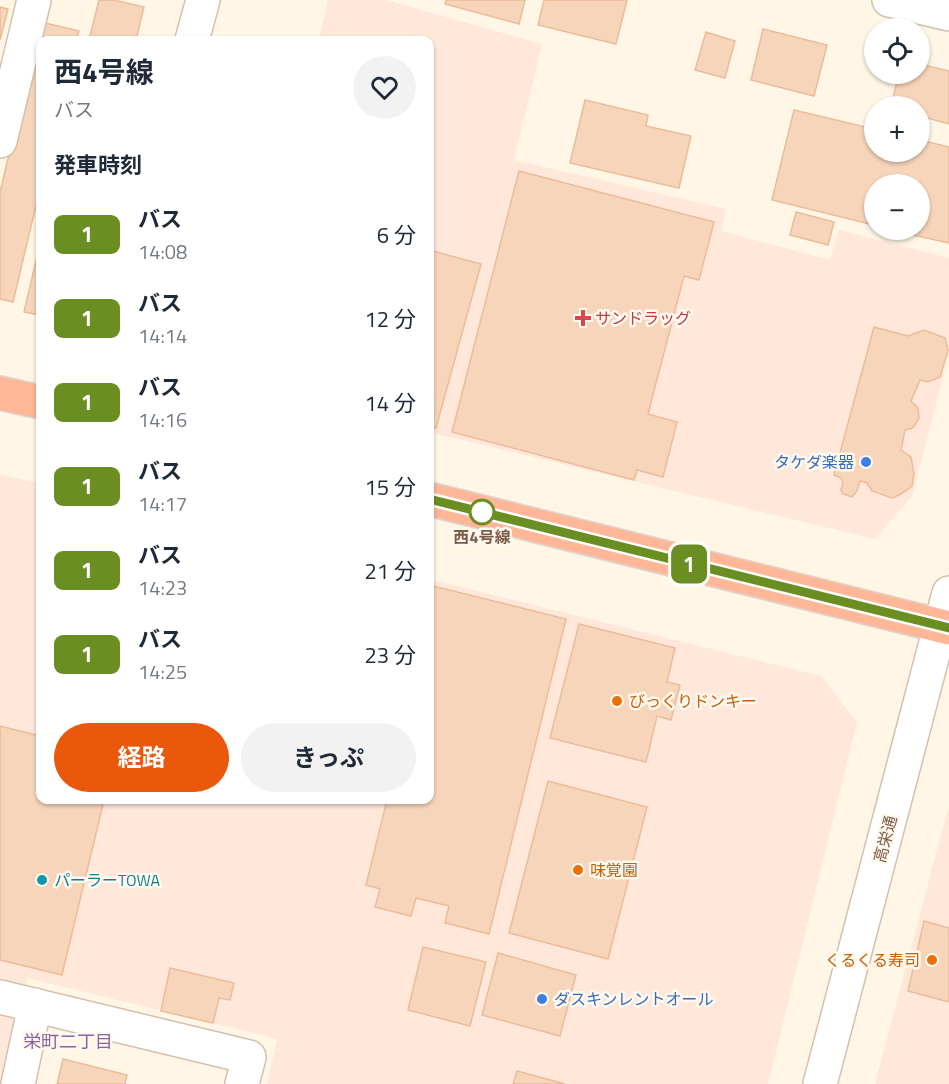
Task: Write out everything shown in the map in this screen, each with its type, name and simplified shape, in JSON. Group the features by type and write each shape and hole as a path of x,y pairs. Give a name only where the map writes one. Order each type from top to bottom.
{"highway":[{"path":"0,393 36,401"},
{"path":"434,500 945,627"}],"street":[{"path":"0,141 34,0"},
{"path":"193,36 203,0"},
{"path":"889,0 949,14"},
{"name":"高栄通","path":"820,1084 945,627 949,593"},
{"path":"0,997 249,1057 242,1084"},
{"path":"18,1084 35,1005"}],"shaded area":[{"path":"328,0 386,0 542,44 514,160 726,209 721,231 830,260 839,230 864,236 864,240 878,240 949,258 949,354 912,496 875,539 434,433 434,36 320,36"},
{"path":"0,474 36,483 36,804 434,804 434,580 821,676 857,722 768,1084 267,1084 277,1039 28,978 0,1084"},
{"path":"949,806 949,1084 875,1084 923,903"}],"building":[{"path":"99,0 114,0 144,7 137,36 90,36"},
{"path":"446,0 525,0 519,24 445,4"},
{"path":"544,0 627,0 616,44 538,25"},
{"path":"0,7 8,9 0,40"},
{"path":"41,22 79,31 77,36 38,36"},
{"path":"763,29 827,45 814,96 751,80"},
{"path":"706,32 735,41 725,78 695,70"},
{"path":"36,43 36,206 13,302 0,299 0,192"},
{"path":"930,66 949,71 949,124 930,119 930,96 894,96 896,84 930,84"},
{"path":"585,100 648,115 646,126 691,136 679,188 570,163"},
{"path":"794,110 864,127 864,162 930,162 930,142 949,147 949,243 930,239 930,174 864,174 864,223 772,200"},
{"path":"519,171 714,222 699,280 684,276 648,414 677,422 663,477 637,470 634,480 452,432"},
{"path":"796,212 834,222 828,245 790,235"},
{"path":"434,251 481,264 436,428 434,427"},
{"path":"36,261 36,314 24,312"},
{"path":"874,327 908,336 924,330 945,338 948,350 940,377 928,382 920,380 911,401 918,408 919,418 913,428 905,430 901,450 911,457 914,474 912,486 892,498 872,491 867,483 860,481 852,497 843,494 841,490 843,482 841,478 834,475"},
{"path":"434,586 566,619 489,934 445,923 449,906 416,898 411,916 375,907 380,889 366,885 386,804 434,804"},
{"name":"びっくりドンキー","path":"579,624 675,648 667,682 680,685 671,720 657,716 646,762 550,738"},
{"name":"パーラーTOWA","path":"0,726 36,735 36,804 103,804 62,975 0,960"},
{"name":"味覚園","path":"548,781 647,807 608,959 509,933"},
{"name":"くるくる寿司","path":"924,921 949,928 949,1002 908,991"},
{"path":"423,947 486,962 470,1026 408,1010"},
{"path":"498,953 576,975 560,1036 482,1015"},
{"path":"170,968 234,983 230,1000 219,998 213,1023 161,1011"},
{"path":"63,1059 127,1075 125,1084 57,1084"},
{"path":"517,1071 565,1084 513,1084"}],"bus line":[{"name":"1","path":"434,500 949,628"}],"place":[{"name":"サンドラッグ","path":"583,318"},
{"name":"タケダ楽器","path":"866,462"},
{"name":"西4号線","path":"482,512"},
{"name":"びっくりドンキー","path":"617,701"},
{"name":"味覚園","path":"578,870"},
{"name":"パーラーTOWA","path":"42,880"},
{"name":"くるくる寿司","path":"932,960"},
{"name":"ダスキンレントオール","path":"542,999"}],"district":[{"name":"栄町二丁目","path":"68,1041"}]}
